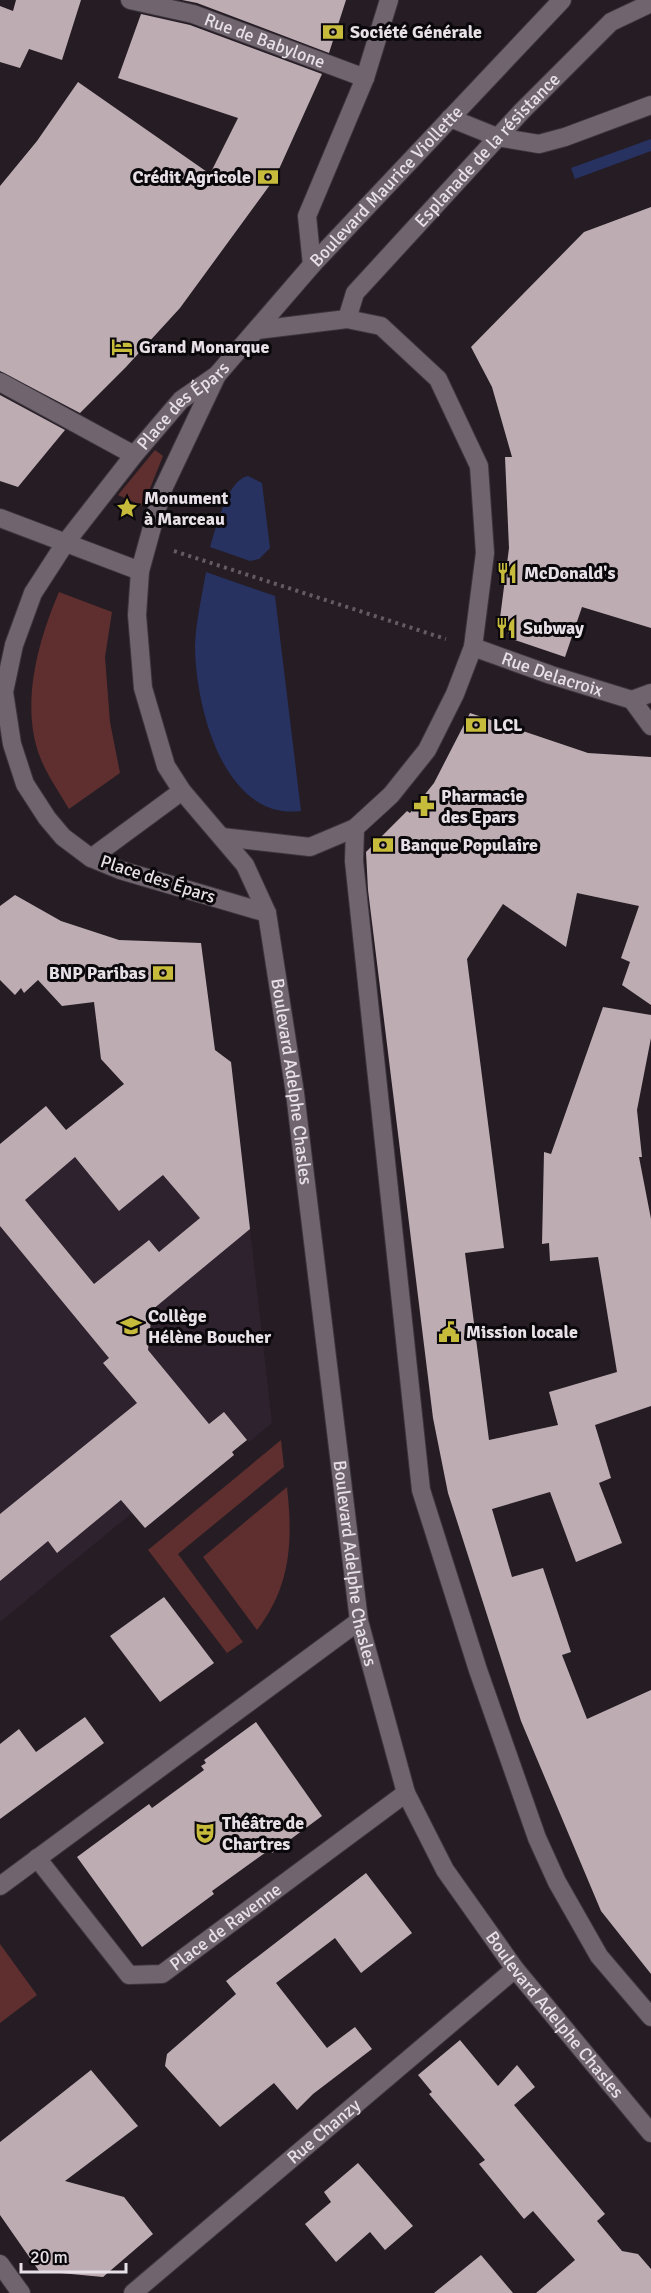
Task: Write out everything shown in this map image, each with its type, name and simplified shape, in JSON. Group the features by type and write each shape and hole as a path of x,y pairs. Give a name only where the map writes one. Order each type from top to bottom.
{"street":[{"name":"Rue de Babylone","path":"130,0 193,14 365,78"},
{"path":"312,265 307,216 365,78 388,0"},
{"name":"Boulevard Maurice Viollette","path":"217,375 312,265 562,0"},
{"name":"Esplanade de la résistance","path":"347,319 355,293 497,137 611,22 651,3"},
{"path":"450,118 497,137 539,144 565,137 651,105"},
{"path":"222,837 310,847 355,828 392,795 427,750 455,694 473,647 485,553 479,466 438,379 381,326 347,319 257,330"},
{"name":"Place des Épars","path":"217,375 181,400 134,455 66,542 33,593 14,645 4,692 6,749 47,818 63,837 91,858 120,870 267,913"},
{"name":"Place des Épars","path":"217,375 162,491 140,572 137,615 142,688 166,766 182,791 245,865 267,913"},
{"path":"0,382 134,455"},
{"path":"0,518 140,572"},
{"name":"Rue Delacroix","path":"473,647 551,675 633,700"},
{"path":"651,693 633,700 651,726"},
{"path":"91,858 182,791"},
{"path":"355,828 355,873 421,1490 478,1670 537,1838 556,1882 599,1956 651,2017"},
{"name":"Boulevard Adelphe Chasles","path":"267,913 295,1094 359,1621 406,1793 445,1870 515,1969 651,2133"},
{"path":"0,1886 359,1621"},
{"name":"Place de Ravenne","path":"37,1858 129,1975 162,1974 406,1793"},
{"name":"Rue Chanzy","path":"133,2293 515,1969"},
{"path":"0,2264 21,2293"}],"path":[{"path":"147,543 473,647"}],"shaded area":[{"path":"155,450 163,456 143,506 118,495"},
{"path":"59,592 112,612 105,657 110,722 120,773 69,809 40,757 34,737 32,716 34,673 38,652"},
{"name":"Collège Hélène Boucher","path":"46,1106 82,1150 244,1176 272,1423 249,1442 247,1440 232,1452 234,1455 145,1528 132,1513 0,1622 0,1144"},
{"path":"281,1440 284,1467 178,1554 243,1642 227,1653 148,1550"},
{"path":"287,1487 290,1526 287,1562 277,1597 257,1630 203,1557"},
{"path":"0,1944 37,1995 0,2023"}],"water":[{"path":"651,139 651,151 575,179 571,168"},
{"path":"248,476 262,483 270,548 259,559 250,561 210,547 228,495 241,479"},
{"path":"206,572 275,596 301,811 274,809 252,798 233,778 219,754 208,726 196,669 195,645"}],"building":[{"path":"16,0 81,0 62,60 29,49 20,68 0,62 0,6 13,11"},
{"path":"182,0 346,0 329,53 197,3"},
{"path":"141,14 190,25 322,74 275,178 180,308 80,413 0,371 0,186 37,141 78,82 210,174 238,118 118,78"},
{"path":"651,207 651,628 582,607 565,657 512,639 500,618 509,548 505,457 512,457 492,387 471,347 584,232"},
{"path":"0,395 65,430 18,487 0,481"},
{"path":"470,713 588,753 651,757 651,1005 622,985 630,962 621,958 639,906 577,893 566,947 503,904 467,959 504,1248 465,1253 489,1440 558,1425 549,1392 617,1372 598,1257 550,1261 549,1243 542,1244 544,1152 551,1154 603,1007 651,1015 651,1038 637,1110 642,1157 639,1157 651,1219 651,1406 595,1425 611,1478 599,1483 622,1543 576,1562 550,1492 492,1509 512,1577 543,1568 571,1652 562,1655 587,1719 651,1690 651,1974 601,1911 521,1721 448,1493 433,1418 368,890 366,852 407,811 410,813 434,783"},
{"path":"15,895 61,921 119,940 201,943 215,1050 231,1062 250,1229 152,1310 148,1350 209,1424 224,1412 247,1440 232,1452 234,1455 145,1528 121,1500 57,1553 48,1541 0,1581 0,1514 137,1403 103,1363 109,1358 0,1226 0,1144 46,1106 66,1130 124,1084 101,1059 94,1002 62,1006 38,980 24,993 21,988 15,995 0,980 0,906","holes":["75,1157 119,1211 163,1175 200,1218 159,1252 149,1240 94,1284 25,1200"]},
{"path":"164,1597 214,1663 160,1702 110,1636"},
{"path":"85,1717 104,1743 0,1819 0,1744 19,1729 36,1752"},
{"name":"Théâtre de Chartres","path":"256,1722 322,1816 272,1853 269,1850 212,1891 214,1894 142,1947 77,1857 149,1804 152,1808 204,1770 201,1766 206,1763 204,1760"},
{"path":"366,1873 412,1933 361,1973 335,1938 276,1983 327,2048 355,2027 372,2049 313,2094 297,2110 274,2083 220,2127 165,2066 167,2054 236,1994 226,1981"},
{"path":"460,2040 498,2086 517,2065 535,2087 514,2105 605,2214 597,2221 622,2251 638,2254 651,2269 651,2293 536,2293 575,2260 533,2211 524,2219 479,2164 485,2160 429,2094 432,2092 418,2075"},
{"path":"91,2070 138,2126 65,2181 124,2197 153,2234 103,2277 39,2271 0,2215 0,2142"},
{"path":"358,2163 413,2226 385,2250 370,2232 336,2262 305,2224 331,2202 324,2192"},
{"path":"481,2255 513,2293 434,2293"}],"place":[{"name":"Société Générale","path":"333,32"},
{"name":"Crédit Agricole","path":"268,177"},
{"name":"Grand Monarque","path":"122,347"},
{"name":"Monument à Marceau","path":"127,508"},
{"name":"McDonald's","path":"507,573"},
{"name":"Subway","path":"506,628"},
{"name":"LCL","path":"476,725"},
{"name":"Pharmacie des Epars","path":"424,806"},
{"name":"Banque Populaire","path":"383,845"},
{"name":"BNP Paribas","path":"163,973"},
{"name":"Collège Hélène Boucher","path":"131,1326"},
{"name":"Mission locale","path":"449,1332"},
{"name":"Théâtre de Chartres","path":"205,1833"}]}
